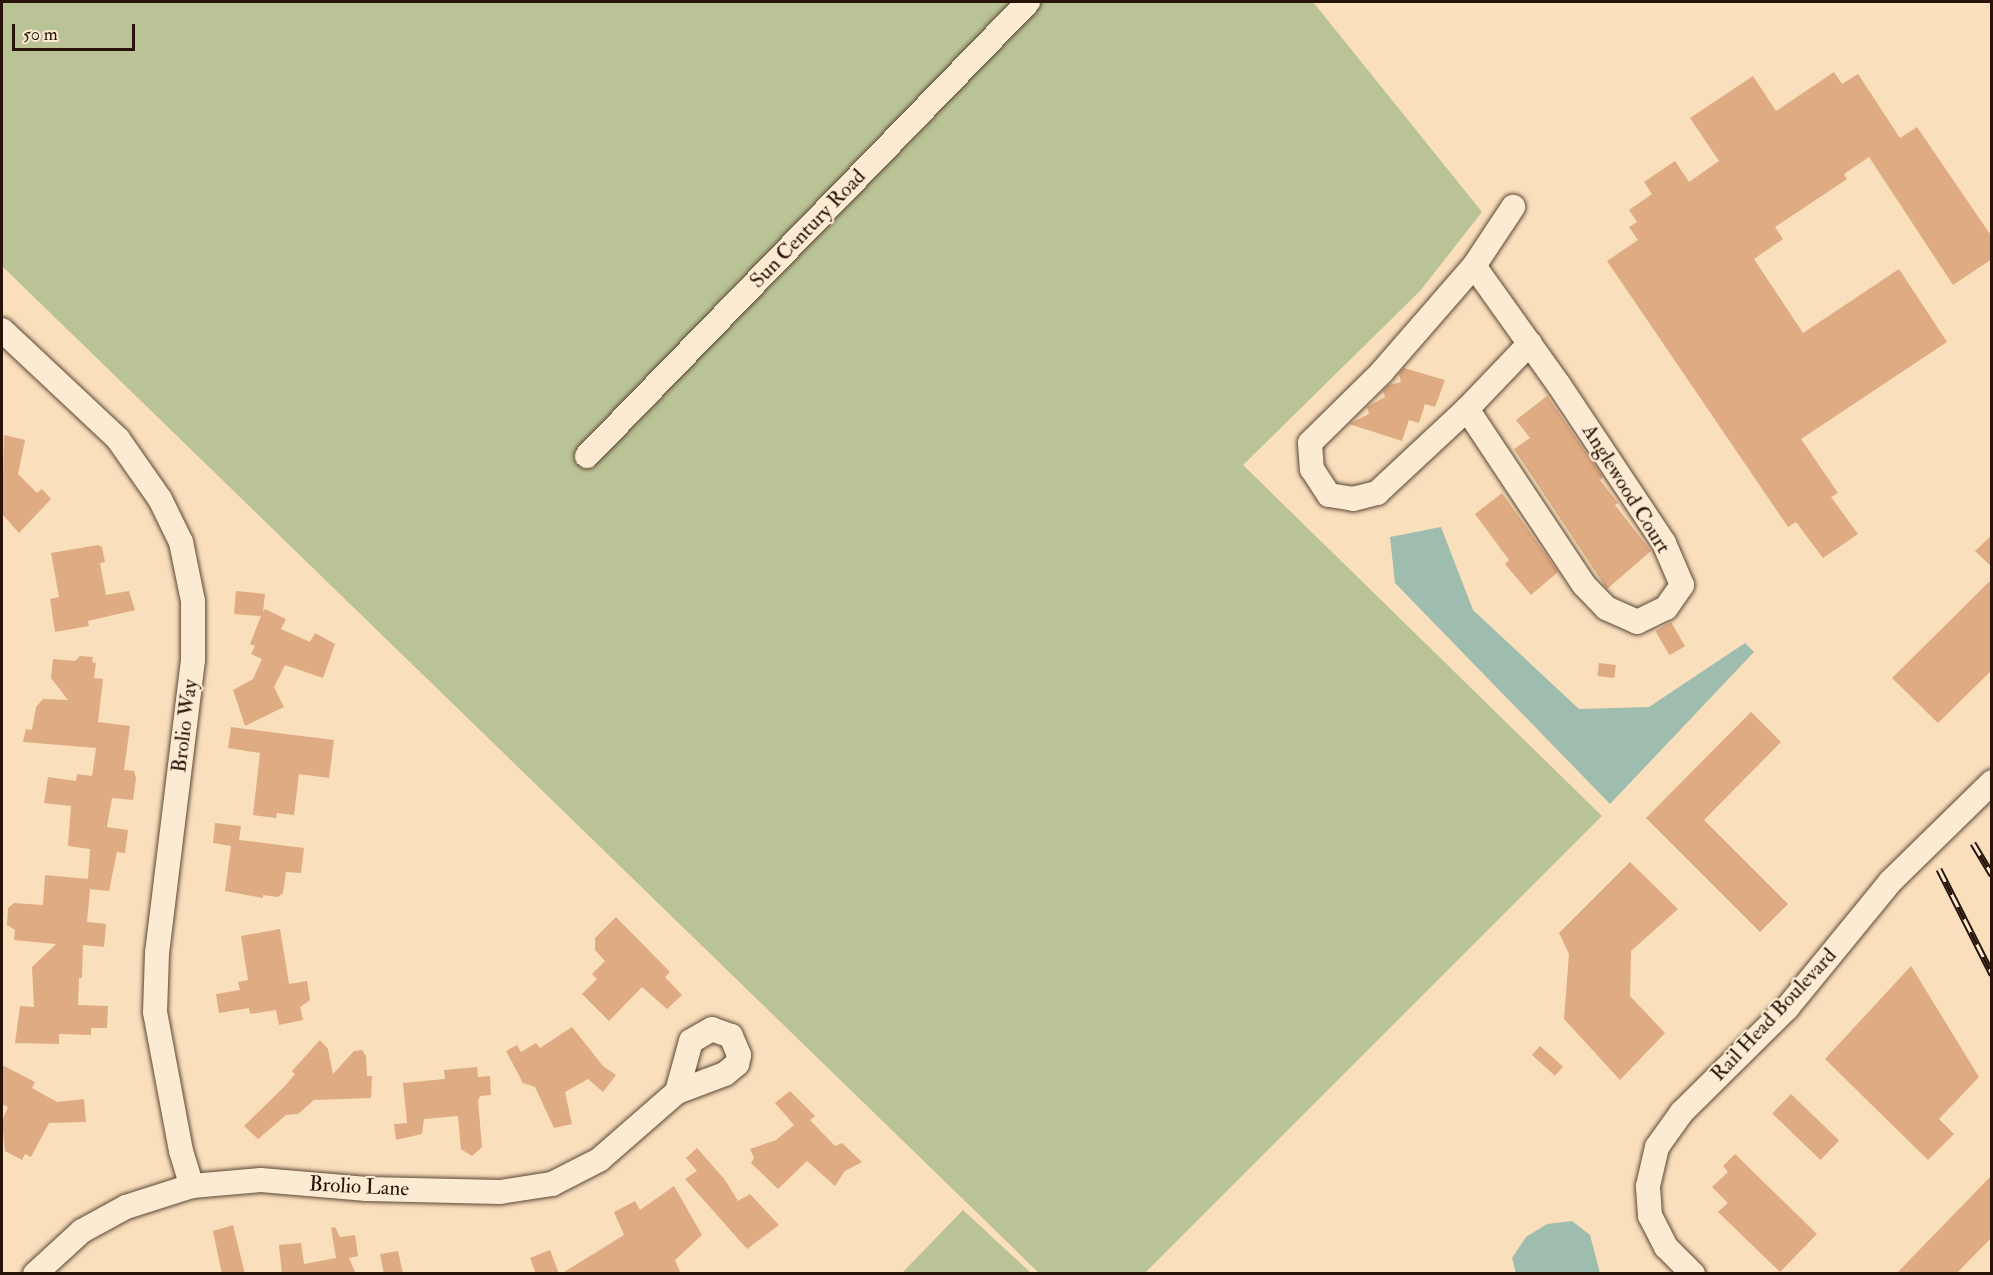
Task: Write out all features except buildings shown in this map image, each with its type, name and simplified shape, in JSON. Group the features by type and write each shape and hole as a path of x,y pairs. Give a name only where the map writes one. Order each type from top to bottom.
{"street":[{"name":"Sun Century Road","path":"587,456 1028,2"},
{"path":"1513,207 1474,266 1382,372 1310,443 1312,469 1329,495 1353,499 1377,493 1467,409 1530,343"},
{"name":"Anglewood Court","path":"1467,409 1584,585 1605,608 1637,622 1666,608 1682,585 1664,543 1530,343 1474,266"},
{"name":"Brolio Way","path":"2,330 118,439 160,499 181,542 193,601 193,660 157,953 155,1012 181,1151 192,1186"},
{"name":"Rail Head Boulevard","path":"1693,1274 1666,1247 1650,1216 1648,1186 1657,1147 1682,1112 1787,1008 1890,882 1992,782"},
{"name":"Brolio Lane","path":"35,1274 82,1231 126,1207 192,1186 261,1180 367,1190 500,1192 552,1184 599,1160 677,1092"}],"green space":[{"path":"2,2 1313,2 1482,212 1420,291 1243,465 1602,816 1145,1273 1039,1273 2,266"},
{"path":"963,1210 1031,1273 902,1273"}],"shaded area":[{"path":"1441,527 1473,610 1579,709 1649,707 1745,643 1754,652 1610,804 1395,583 1390,537"},
{"path":"1572,1221 1590,1235 1600,1273 1516,1273 1512,1258 1526,1237 1547,1224"}],"railway":[{"path":"1973,843 1992,875"},
{"path":"1939,869 1992,974"}]}
